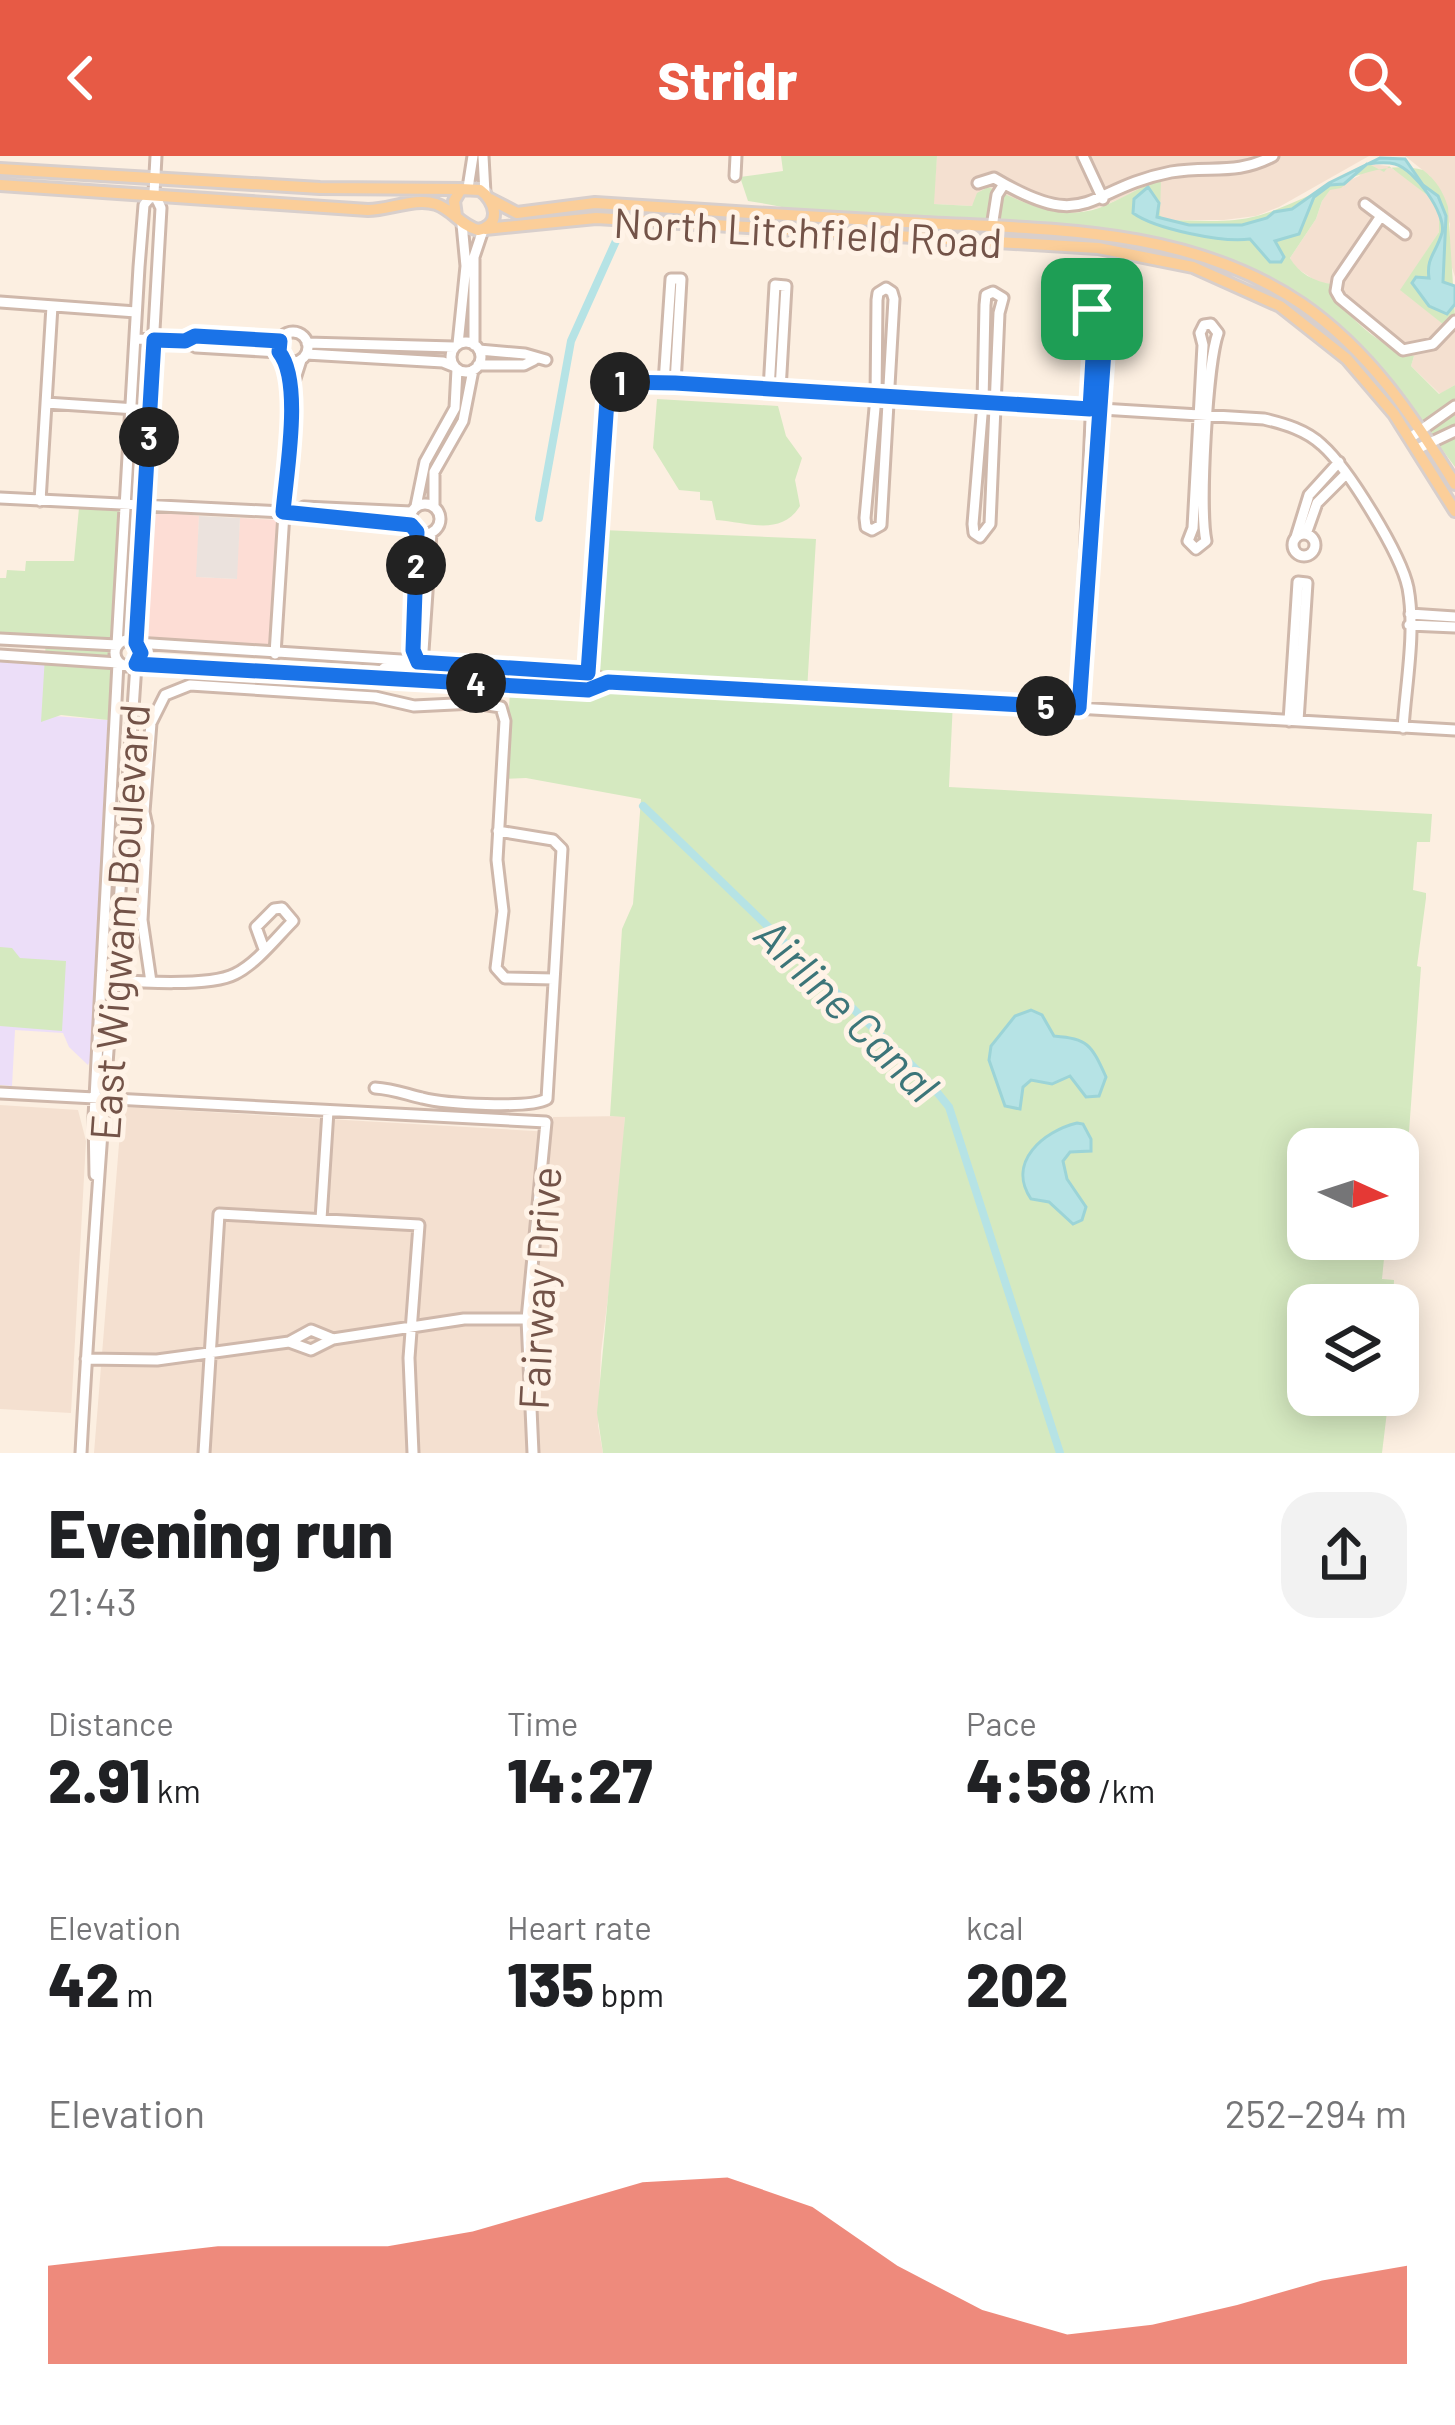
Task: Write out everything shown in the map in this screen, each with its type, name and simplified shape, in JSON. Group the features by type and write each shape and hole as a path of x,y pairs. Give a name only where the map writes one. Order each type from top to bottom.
{"main road":[{"path":"0,169 340,189 464,189 488,196 494,217 484,229 459,220 442,206 424,202 368,210 0,185"},
{"path":"459,220 454,201 464,189"},
{"name":"North Litchfield Road","path":"488,196 518,213 572,211 596,218 1080,247 1160,257 1232,282 1304,324 1363,375 1416,439 1430,444 1455,484"},
{"name":"North Litchfield Road","path":"484,229 595,203 1134,237 1194,252 1246,272 1303,305 1362,352 1455,511"}],"street":[{"path":"118,663 114,652 151,410 161,208 154,193 156,156"},
{"path":"464,189 473,156"},
{"path":"483,156 488,196"},
{"path":"735,176 736,156"},
{"path":"1083,156 1103,199"},
{"path":"1197,156 1200,170"},
{"path":"978,183 994,178 1038,203 1087,206 1157,176 1243,169 1273,156"},
{"path":"992,227 1004,184"},
{"path":"136,664 141,653 136,643 137,506 131,407 145,205 154,193"},
{"path":"1365,204 1405,234"},
{"path":"1381,216 1338,279 1340,298 1403,350 1433,344 1455,321"},
{"path":"418,659 413,650 413,509 425,461 455,408 451,356 466,266 459,220"},
{"path":"373,677 384,668 412,669 423,650 431,533 440,519 434,506 434,472 463,421 476,367 474,257 484,229"},
{"path":"669,383 681,279 671,279 673,330"},
{"path":"876,466 881,525 872,530 865,518 876,466 884,340 894,299 886,288 877,300 884,340"},
{"path":"984,472 990,524 980,537 973,524 984,472 988,403 991,346 986,296 993,292 1003,298 991,346"},
{"path":"1079,708 1085,581 1092,552 1099,354 1111,310 1101,299 1092,309 1099,354"},
{"path":"0,302 136,311"},
{"path":"40,501 52,306"},
{"path":"274,671 292,388 305,352 295,333 282,351"},
{"path":"134,339 185,341 195,336 282,351 442,362 455,367 524,365 540,360 456,346 305,352"},
{"path":"774,390 778,336"},
{"path":"282,351 292,388"},
{"path":"1200,485 1206,541 1196,549 1188,541 1200,485 1207,362"},
{"path":"586,690 608,386 669,383 1264,419 1294,427 1339,462 1393,549 1407,585 1410,620 1403,728"},
{"path":"46,403 151,410"},
{"path":"1416,439 1455,406"},
{"path":"1430,444 1455,431"},
{"path":"1301,536 1312,501 1339,462"},
{"path":"1312,501 1346,474"},
{"path":"0,498 298,512 431,533"},
{"path":"298,512 304,507 434,506"},
{"path":"1410,620 1455,616"},
{"path":"1410,620 1455,627"},
{"path":"1294,721 1300,623"},
{"path":"0,639 117,645 124,640 588,673 608,682 1455,730"},
{"path":"0,655 127,667 586,690 608,682"},
{"name":"East Wigwam Boulevard","path":"81,1453 107,980 118,663"},
{"name":"East Wigwam Boulevard","path":"107,980 136,664"},
{"path":"151,982 142,920 147,826 143,812 151,722 157,705 170,691 184,686 375,698 414,706 474,703 501,707 505,721 497,865 503,911 497,973 507,978 554,980"},
{"path":"375,1088 404,1090 423,1099 543,1104 548,1098 561,847 553,840 498,831"},
{"path":"107,980 232,976 264,949 293,921 282,908 274,909 256,927 264,949"},
{"path":"0,1093 328,1111 322,1219"},
{"name":"Fairway Drive","path":"328,1111 546,1122 527,1318 533,1453"},
{"path":"204,1453 219,1214 419,1225 410,1329 413,1453"},
{"path":"289,1342 311,1350 334,1339 464,1319 527,1318"},
{"path":"86,1359 158,1360 211,1354 289,1342 311,1330 334,1339"}],"shaded area":[{"path":"937,156 1369,156 1256,216 1165,220 1160,215 1160,181 1101,207 1071,214 1030,207 988,187 972,206 933,204"},
{"path":"1405,156 1455,156 1455,277 1449,258 1450,224 1430,176"},
{"path":"1370,164 1388,166 1404,176 1439,212 1439,232 1401,290 1443,324 1455,316 1455,385 1440,394 1411,366 1414,356 1397,352 1338,302 1332,284 1319,283 1290,258 1330,189 1359,176"},
{"path":"150,512 199,516 197,577 236,579 240,518 279,520 272,647 143,640 140,626"},
{"path":"199,516 240,518 237,579 196,577"},
{"path":"0,659 55,662 53,716 108,720 95,1048 88,1065 69,1047 63,1033 15,1030 12,1086 0,1085"},
{"path":"0,1105 78,1110 86,1141 71,1413 0,1409"},
{"path":"122,1107 552,1132 553,1117 625,1116 619,1212 601,1352 598,1425 603,1453 94,1453"}],"green space":[{"path":"781,156 937,156 934,204 972,206 977,193 988,187 1042,208 1070,213 1099,208 1161,180 1160,215 1165,220 1257,216 1354,177 1330,190 1290,258 1308,276 1332,284 1344,307 1365,329 1414,356 1411,366 1439,394 1455,385 1455,467 1357,343 1317,309 1272,281 1225,260 1126,235 838,216 748,201 740,177 783,171"},
{"path":"1369,164 1380,170 1361,174 1354,177"},
{"path":"1392,168 1423,170 1448,207 1455,316 1444,325 1400,290 1439,232 1439,213 1427,195"},
{"path":"657,399 778,406 786,436 802,458 795,480 800,506 792,516 773,525 716,520 712,501 700,500 700,492 679,490 653,448"},
{"path":"79,508 119,511 123,518 108,720 61,715 41,722 46,639 0,635 0,578 6,578 7,570 25,571 26,561 74,561"},
{"path":"602,530 816,539 807,691 953,701 949,787 1432,814 1430,842 1417,842 1413,890 1426,893 1426,898 1417,966 1421,967 1409,1128 1287,1128 1287,1260 1384,1260 1382,1279 1394,1280 1394,1284 1287,1284 1287,1416 1386,1416 1382,1453 603,1453 597,1413 625,1117 610,1116 622,929 633,904 641,799 526,778 505,779 510,690 592,694"},
{"path":"0,947 12,948 20,958 66,961 62,1031 0,1026"}],"water":[{"path":"1380,158 1405,159 1423,185 1438,196 1446,216 1443,282 1455,286 1455,304 1447,314 1429,306 1412,283 1416,277 1429,278 1430,260 1442,233 1434,204 1403,168 1392,163 1368,164"},
{"path":"1366,165 1344,184 1330,185 1314,197 1299,234 1275,241 1284,257 1281,262 1270,262 1250,239 1190,234 1133,213 1134,199 1148,187 1159,203 1157,217 1189,225 1242,225 1292,209 1329,183"},
{"path":"1031,1010 1042,1015 1054,1036 1074,1039 1092,1050 1106,1077 1099,1096 1086,1097 1070,1076 1052,1084 1031,1080 1023,1087 1020,1109 1005,1106 989,1060 991,1046 1015,1016"},
{"path":"1083,1124 1091,1139 1091,1151 1070,1152 1063,1161 1067,1179 1086,1207 1082,1220 1073,1224 1049,1202 1031,1199 1023,1173 1041,1141"}],"waterway":[{"name":"Airline Canal","path":"539,518 571,341 620,232"},
{"name":"Airline Canal","path":"643,806 928,1081 949,1107 1060,1453"}],"route":[{"path":"1101,299 1111,310 1106,322 1092,552 1085,581 1079,708 608,682 588,690 136,664 141,653 136,643 154,340 185,341 195,336 280,341 279,352 292,388 283,512 411,525 417,532 413,650 418,662 588,673 608,386 615,382 675,383 1090,409 1092,309 1101,299"}]}
